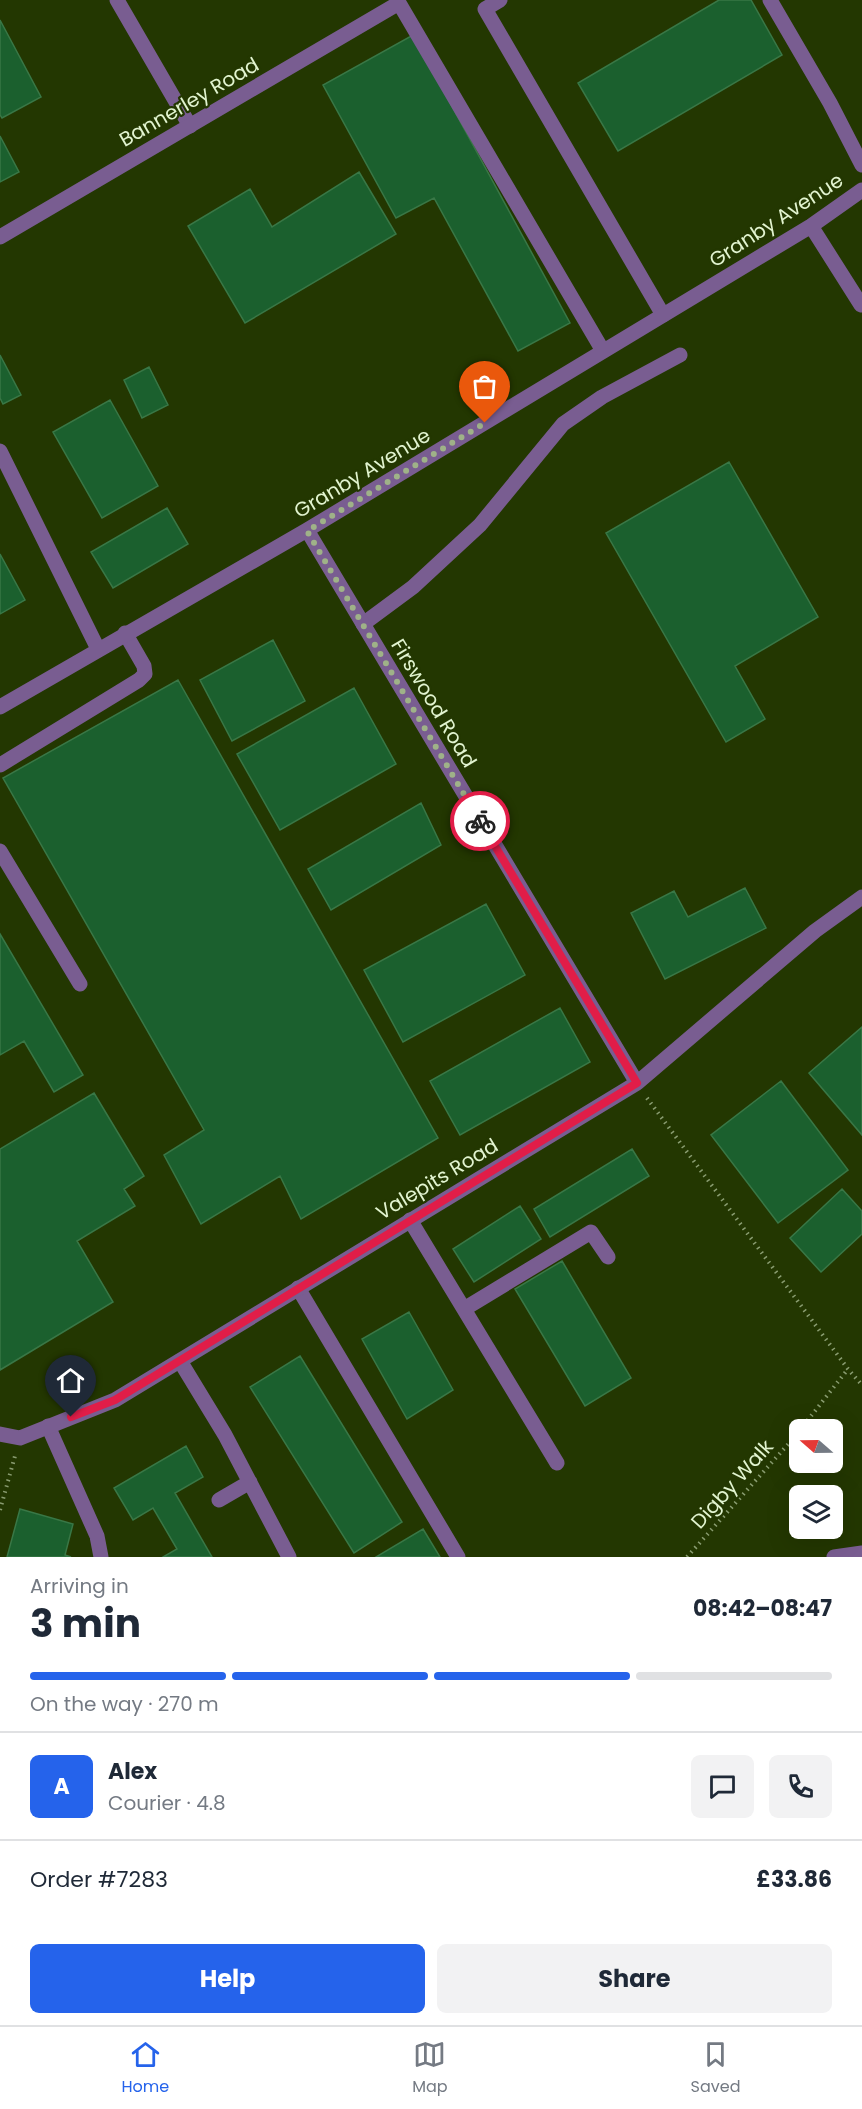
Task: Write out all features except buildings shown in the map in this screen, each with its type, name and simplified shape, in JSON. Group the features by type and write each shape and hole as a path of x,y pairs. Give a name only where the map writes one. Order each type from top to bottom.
{"street":[{"path":"117,0 190,126"},
{"path":"500,0 485,9 663,315"},
{"path":"770,0 830,103 862,165"},
{"name":"Bannerley Road","path":"0,237 399,3 603,351"},
{"name":"Granby Avenue","path":"0,707 125,633 307,531 811,226 862,190"},
{"path":"811,226 861,306"},
{"path":"363,624 413,587 480,525 563,424 602,397 680,355"},
{"path":"0,451 98,649"},
{"name":"Firswood Road","path":"307,531 640,1087"},
{"path":"0,765 139,680 145,674 144,666 125,633"},
{"path":"0,851 80,984"},
{"name":"Valepits Road","path":"20,1438 115,1400 410,1220 640,1087 815,931 862,897"},
{"path":"410,1220 557,1463"},
{"path":"464,1308 591,1232 608,1257"},
{"path":"298,1288 458,1557"},
{"path":"180,1361 289,1557"},
{"path":"48,1426 97,1536 101,1557"},
{"path":"0,1434 20,1438"},
{"path":"219,1500 249,1482"},
{"path":"834,1557 862,1553"}],"path":[{"path":"640,1087 848,1370 862,1385"},
{"name":"Digby Walk","path":"809,1419 848,1370"},
{"path":"0,1510 20,1438"},
{"name":"Digby Walk","path":"687,1557 789,1442"}],"way so far":[{"path":"480,821 307,531 485,423"}],"route":[{"path":"71,1417 115,1400 637,1083 480,821"}]}
